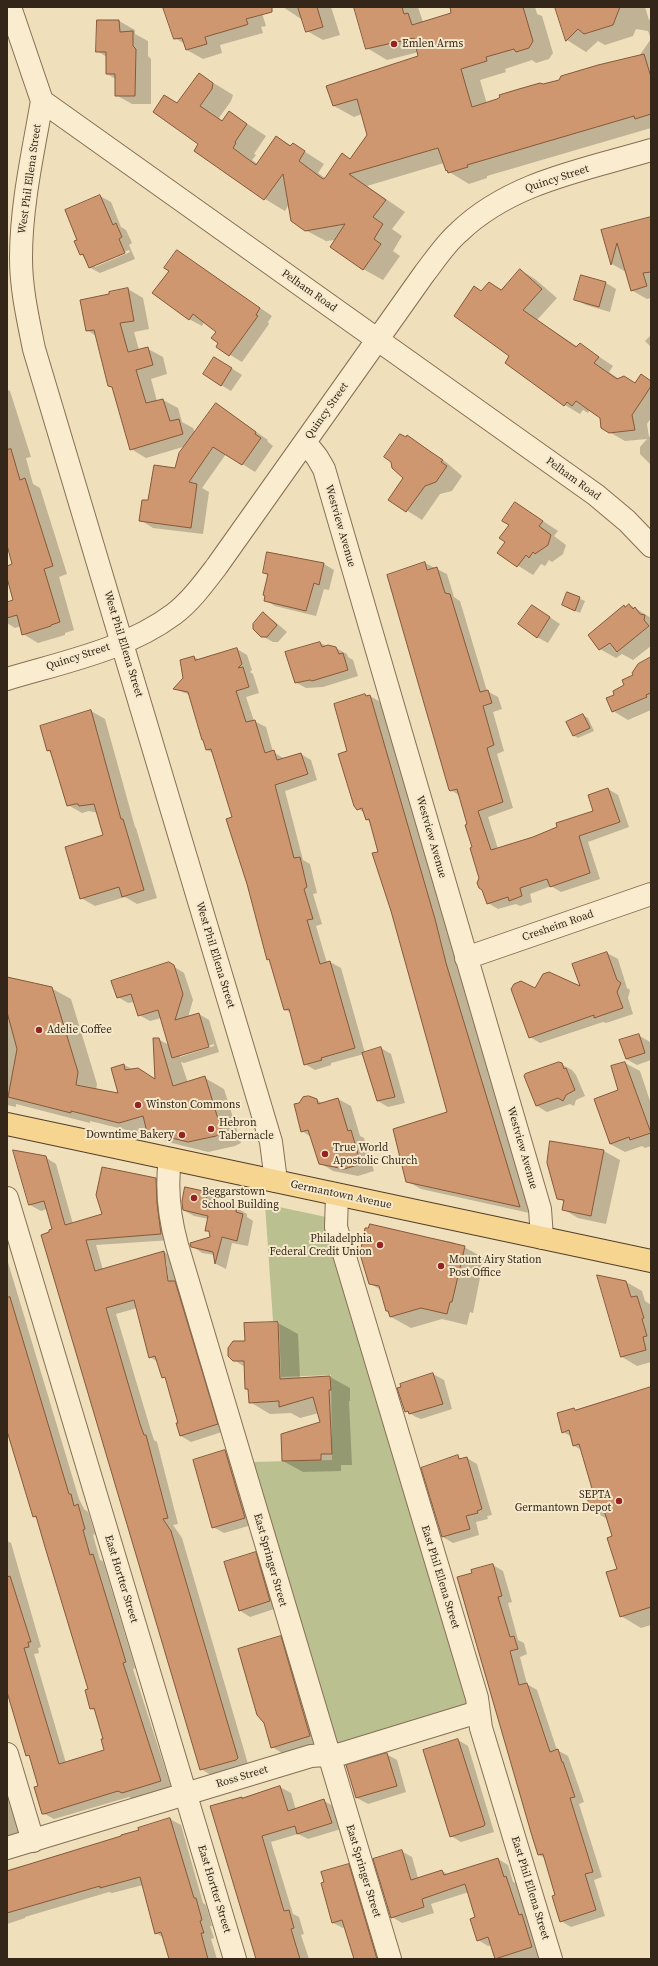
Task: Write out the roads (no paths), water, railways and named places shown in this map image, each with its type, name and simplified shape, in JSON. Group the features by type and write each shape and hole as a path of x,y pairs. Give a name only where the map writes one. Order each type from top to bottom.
{"main road":[{"name":"Germantown Avenue","path":"7,1124 651,1261"}],"street":[{"path":"10,7 42,101"},
{"name":"Pelham Road","path":"42,101 596,495 627,521 651,546"},
{"name":"West Phil Ellena Street","path":"42,101 22,231 21,260 25,298 34,349 271,1142 276,1182"},
{"name":"Quincy Street","path":"7,679 123,643 159,625 190,599 217,566 441,251 458,233 485,210 531,186 651,150"},
{"name":"Westview Avenue","path":"305,442 324,469 540,1210 542,1238"},
{"name":"Cresheim Road","path":"466,958 651,894"},
{"name":"East Springer Street","path":"170,1159 167,1184 170,1216 176,1240 390,1959"},
{"name":"East Phil Ellena Street","path":"337,1195 336,1227 477,1698 480,1728 551,1959"},
{"name":"East Hortter Street","path":"7,1198 235,1959"},
{"name":"Ross Street","path":"7,1848 311,1756 341,1754 478,1712"},
{"path":"7,1754 33,1841"}],"place":[{"name":"Emlen Arms","path":"394,44"},
{"name":"Adelie Coffee","path":"39,1030"},
{"name":"Winston Commons","path":"138,1105"},
{"name":"Hebron Tabernacle","path":"211,1129"},
{"name":"Downtime Bakery","path":"182,1135"},
{"name":"True World Apostolic Church","path":"325,1154"},
{"name":"Beggarstown School Building","path":"194,1198"},
{"name":"Philadelphia Federal Credit Union","path":"380,1245"},
{"name":"Mount Airy Station Post Office","path":"441,1266"},
{"name":"SEPTA Germantown Depot","path":"619,1501"}]}
